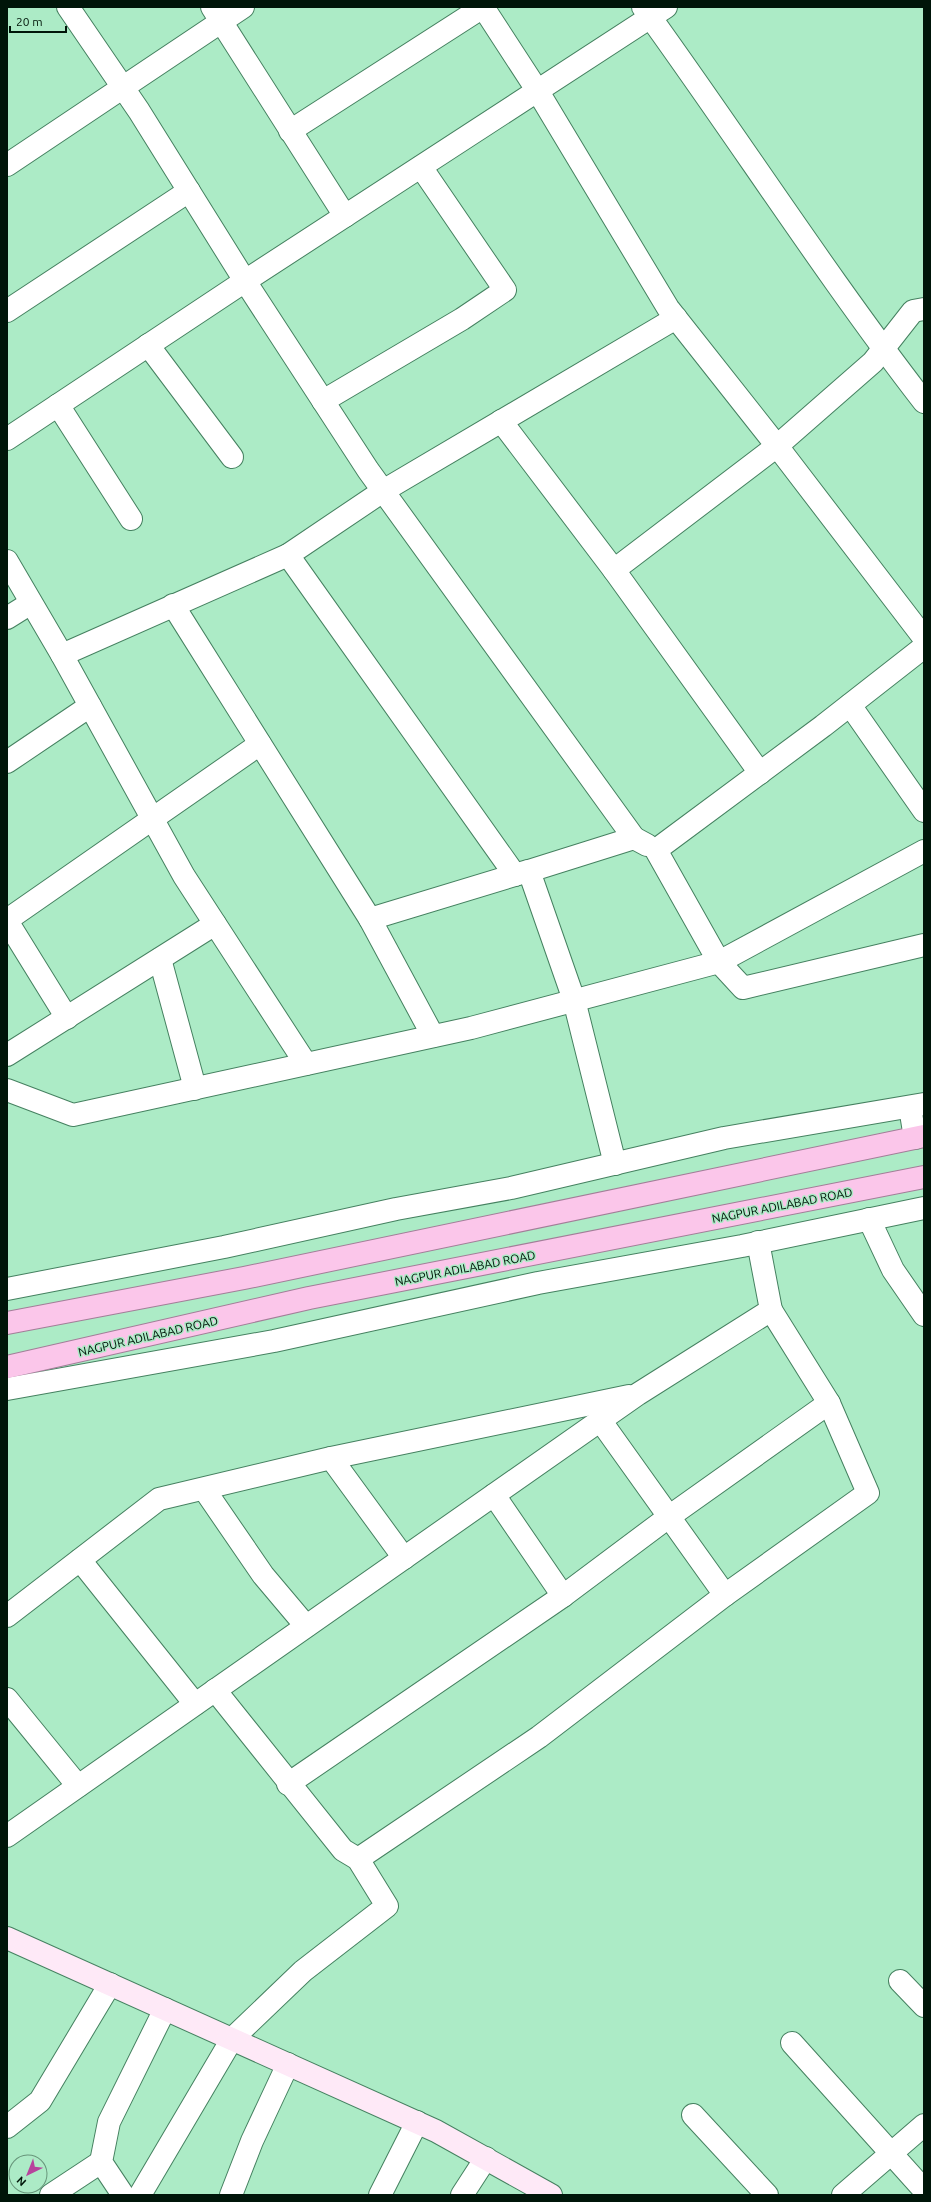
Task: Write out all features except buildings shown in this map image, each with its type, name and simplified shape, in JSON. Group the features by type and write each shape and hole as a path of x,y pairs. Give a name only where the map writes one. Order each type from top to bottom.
{"highway":[{"path":"7,1323 244,1278 919,1137"},
{"name":"NAGPUR ADILABAD ROAD","path":"7,1367 39,1361 309,1298 924,1177"}],"main road":[{"path":"7,1938 417,2122 486,2158 551,2195"}],"street":[{"path":"68,7 123,87 245,281 383,491 634,838 656,850 718,962 743,988 924,946"},
{"path":"7,165 123,87 217,14 243,7"},
{"path":"290,131 483,7 537,90 668,308 777,446 924,638"},
{"path":"7,439 537,90 653,11 883,349 924,402"},
{"path":"217,14 345,216"},
{"path":"323,401 462,319 505,290 421,166"},
{"path":"7,311 189,191"},
{"path":"614,570 777,446 873,362 913,312 924,309"},
{"path":"62,655 288,555 383,491 676,318"},
{"path":"148,345 232,457"},
{"path":"58,405 132,518"},
{"path":"501,421 614,570 760,773"},
{"path":"288,555 522,873 574,1000 615,1164"},
{"path":"7,561 62,655 184,876 306,1064"},
{"path":"7,618 31,603"},
{"path":"173,605 370,919 433,1036"},
{"path":"656,850 850,705 924,647"},
{"path":"850,705 924,811"},
{"path":"7,762 90,706"},
{"path":"67,1018 7,921 260,744"},
{"path":"370,919 634,838"},
{"path":"7,1090 73,1116 433,1036 574,1000 718,962 924,851"},
{"path":"7,1056 215,924"},
{"path":"160,959 195,1088 194,1089"},
{"path":"7,1289 224,1247 396,1210 511,1188 724,1138 917,1106 919,1137"},
{"path":"7,1389 274,1341 538,1283 758,1242 924,1208"},
{"path":"869,1219 893,1270 924,1315"},
{"path":"358,1859 539,1737 725,1595 868,1493 829,1403 771,1310 758,1242"},
{"path":"7,1836 600,1420 638,1394 771,1310"},
{"path":"7,1616 159,1499 331,1458 638,1394"},
{"path":"288,1784 563,1596 670,1516 829,1403"},
{"path":"600,1420 725,1595"},
{"path":"331,1458 404,1558"},
{"path":"204,1489 263,1575 306,1626"},
{"path":"494,1495 563,1596"},
{"path":"80,1560 195,1704"},
{"path":"140,2195 232,2039 303,1971 388,1906 358,1859 343,1850 288,1784 215,1690"},
{"path":"7,1699 78,1786"},
{"path":"900,1981 924,2006"},
{"path":"7,2127 40,2101 110,1984"},
{"path":"123,2195 101,2162 109,2122 165,2009"},
{"path":"792,2043 924,2190"},
{"path":"231,2195 252,2141 288,2064"},
{"path":"693,2116 767,2195"},
{"path":"380,2195 417,2122"},
{"path":"843,2195 924,2125"},
{"path":"462,2195 486,2158"},
{"path":"51,2195 101,2162"}]}
